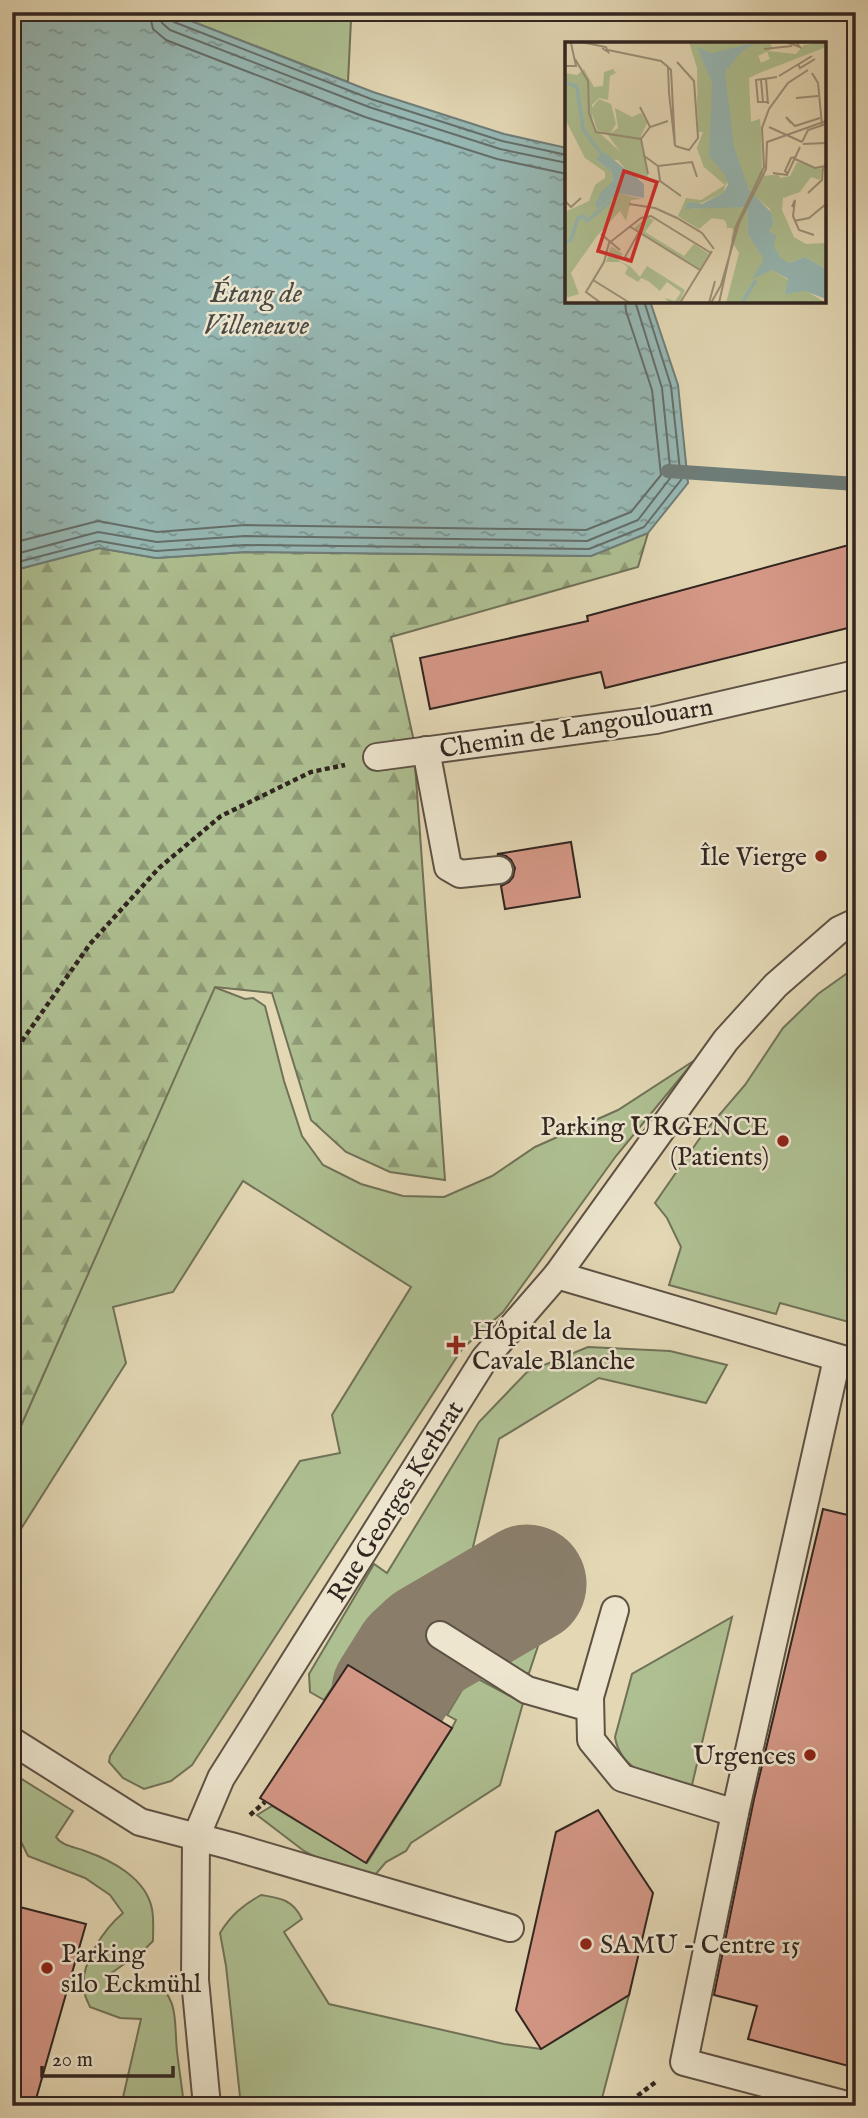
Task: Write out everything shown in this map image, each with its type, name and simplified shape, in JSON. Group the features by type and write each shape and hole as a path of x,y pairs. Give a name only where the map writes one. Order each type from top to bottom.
{"lane":[{"name":"Chemin de Langoulouarn","path":"377,757 656,720 856,674"},
{"path":"426,750 447,867 460,874 499,870"},
{"name":"Rue Georges Kerbrat","path":"207,2106 195,1980 196,1837 221,1778 485,1358 557,1275 726,1040 776,985 839,930 856,922"},
{"path":"557,1275 846,1361 735,1813 684,2062 847,2105"},
{"path":"615,1610 590,1697 591,1740 622,1778 735,1813"},
{"path":"440,1635 527,1690 590,1708"},
{"path":"12,1741 140,1822 510,1928"}],"path":[{"path":"12,1055 90,944 159,868 221,816 311,772 377,757"}],"green space":[{"path":"168,12 417,12 351,20 348,82"},
{"path":"648,533 638,567 391,637 413,737 445,1180 390,1172 346,1152 311,1120 272,993 215,987 12,1446 12,576 19,569 99,548 156,558 245,552 591,556"},
{"name":"Parking URGENCE (Patients)","path":"856,967 856,1324 780,1303 776,1314 669,1285 681,1247 667,1218 655,1203 702,1135 745,1085 783,1028 818,994"},
{"path":"214,987 245,999 253,998 265,1006 284,1081 302,1136 323,1165 361,1184 403,1196 444,1197 492,1176 535,1147 618,1110 695,1060 616,1156 503,1312 462,1349 192,1765 171,1781 144,1789 123,1778 109,1762 110,1756 300,1461 340,1453 332,1415 411,1287 243,1181 173,1292 113,1307 126,1363 12,1543 12,1446"},
{"path":"588,1347 670,1351 727,1365 706,1403 599,1378 499,1439 473,1547 480,1558 380,1620 324,1700 310,1692 309,1674 374,1564 387,1573 479,1422 527,1372"},
{"path":"732,1617 691,1789 644,1774 625,1759 615,1737 632,1674"},
{"path":"524,1628 527,1637 539,1643 529,1673 522,1674 487,1649"},
{"path":"471,1675 523,1703 500,1785 411,1843 406,1851 386,1862 375,1875 347,1874 304,1851 257,1815 272,1806 367,1863 452,1728 456,1720 447,1715"},
{"path":"12,1773 73,1811 56,1837 59,1840 116,1865 143,1888 153,1913 153,1941 110,1974 108,1982 134,1993 152,1983 167,1994 174,2012 184,2106 121,2106 141,2019 120,2018 90,2007 84,1993 83,1981 94,1948 123,1913 110,1895 85,1878 28,1856 12,1823"},
{"path":"261,1895 286,1901 302,1919 284,1932 329,2004 504,2044 541,2049 629,1995 600,2106 241,2106 220,1933 238,1911"}],"water":[{"name":"Étang de Villeneuve","path":"12,12 168,12 373,92 504,134 565,148 565,303 651,303 678,385 688,483 648,533 591,556 245,552 156,558 99,548 19,569 12,576"}],"building":[{"path":"856,543 856,626 605,688 601,672 430,709 420,658 588,621 587,616"},
{"path":"571,842 580,897 505,909 501,886 513,877 515,868 506,856 497,854"},
{"name":"Urgences","path":"823,1509 856,1517 856,2068 748,2039 757,2006 714,1995 754,1799"},
{"path":"348,1665 452,1728 366,1863 260,1798"},
{"name":"SAMU - Centre 15","path":"598,1810 653,1893 629,1995 541,2049 516,2010 556,1832"},
{"path":"12,1905 86,1924 34,2106 12,2106"}],"waterway":[{"path":"668,471 856,484"}],"taxiway":[{"path":"391,1691 413,1656 428,1642 527,1584"}],"place":[{"name":"Île Vierge","path":"821,856"},
{"name":"Parking URGENCE (Patients)","path":"783,1141"},
{"name":"Hôpital de la Cavale Blanche","path":"456,1345"},
{"name":"Urgences","path":"810,1755"},
{"name":"SAMU - Centre 15","path":"586,1944"},
{"name":"Parking silo Eckmühl","path":"47,1968"}]}
